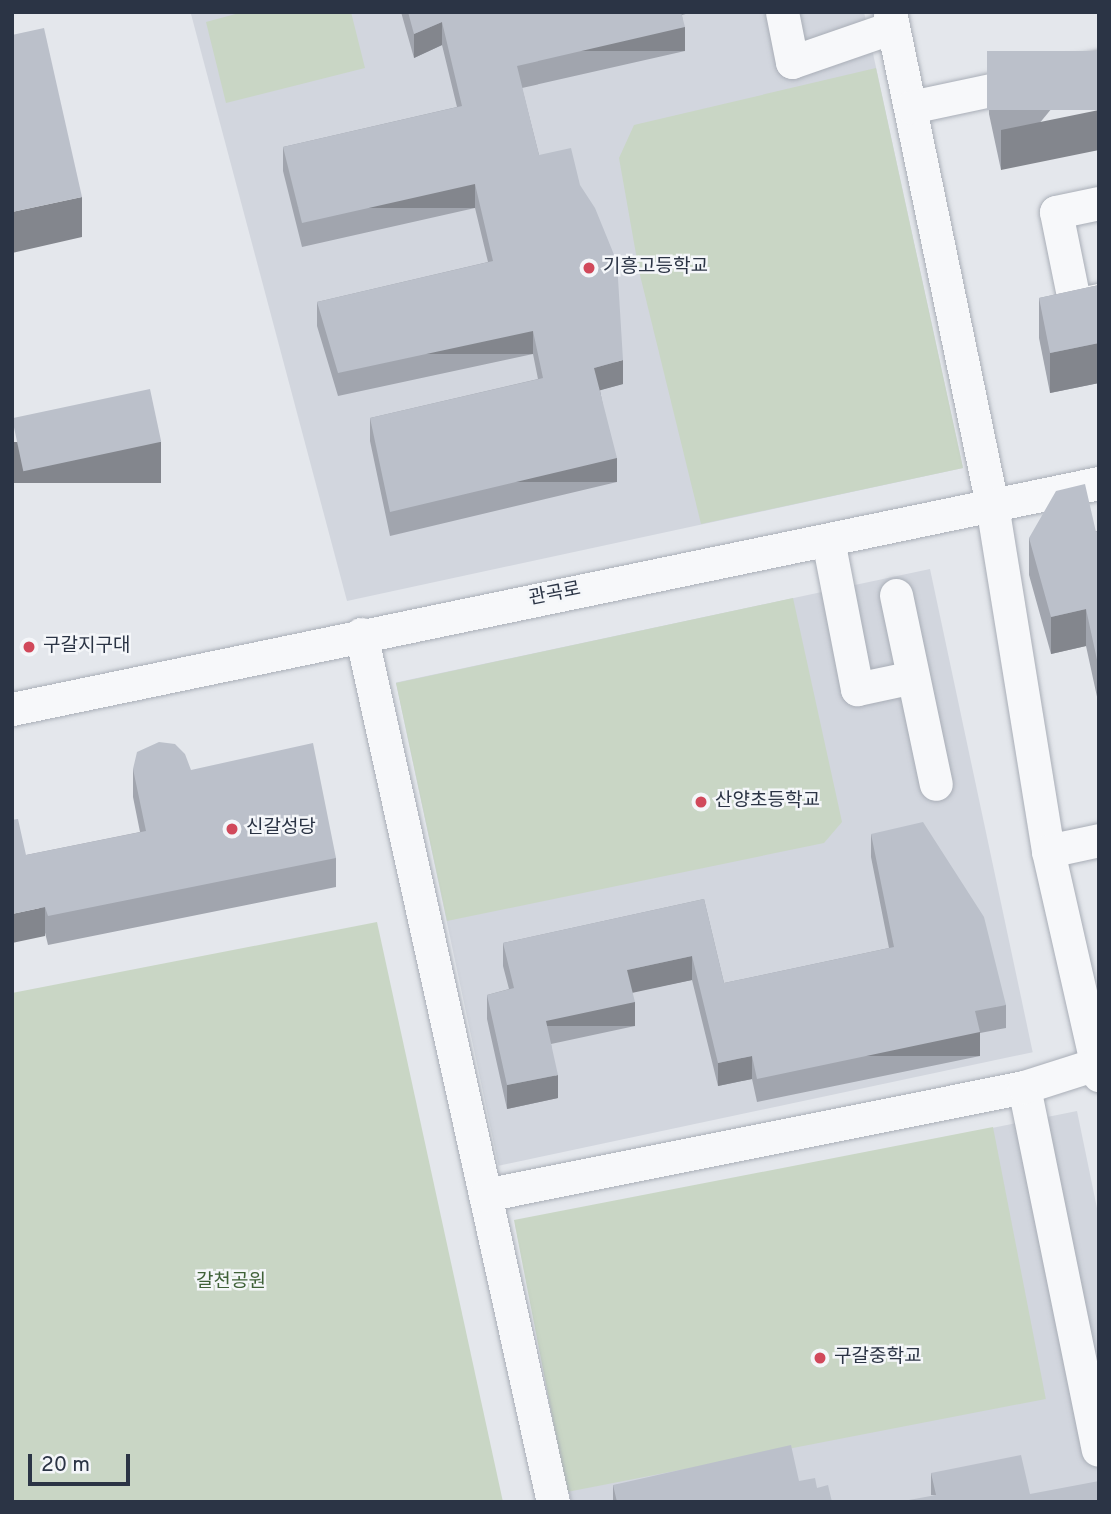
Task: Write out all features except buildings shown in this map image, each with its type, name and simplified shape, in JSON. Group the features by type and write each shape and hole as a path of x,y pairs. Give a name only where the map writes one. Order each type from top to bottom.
{"street":[{"path":"485,1195 1024,1087 1098,1069 1048,851 992,505 892,20 792,62 782,12"},
{"path":"911,107 1099,66"},
{"path":"1099,203 1056,212 1075,305 1099,300"},
{"name":"관곡로","path":"12,709 361,634 1099,483"},
{"path":"828,540 857,689 914,677"},
{"path":"896,596 936,784"},
{"path":"361,634 553,1502"},
{"path":"1048,851 1099,841"},
{"path":"1024,1087 1098,1450"}],"shaded area":[{"name":"기흥고등학교","path":"864,12 963,468 347,601 191,14"},
{"name":"산양초등학교","path":"930,569 1033,1052 499,1166 396,683"},
{"name":"구갈중학교","path":"1077,1111 1099,1218 1099,1502 571,1502 515,1224"}],"green space":[{"path":"243,12 351,12 365,68 226,103 206,22"},
{"path":"876,68 963,468 701,524 639,271 619,158 634,125"},
{"path":"793,598 842,822 824,843 447,921 396,683"},
{"name":"갈천공원","path":"377,922 503,1502 12,1502 12,993"},
{"name":"구갈중학교","path":"993,1127 1046,1399 567,1492 514,1220"}],"place":[{"name":"기흥고등학교","path":"589,268"},
{"name":"구갈지구대","path":"29,647"},
{"name":"산양초등학교","path":"701,802"},
{"name":"신갈성당","path":"232,829"},
{"name":"구갈중학교","path":"820,1358"}]}
